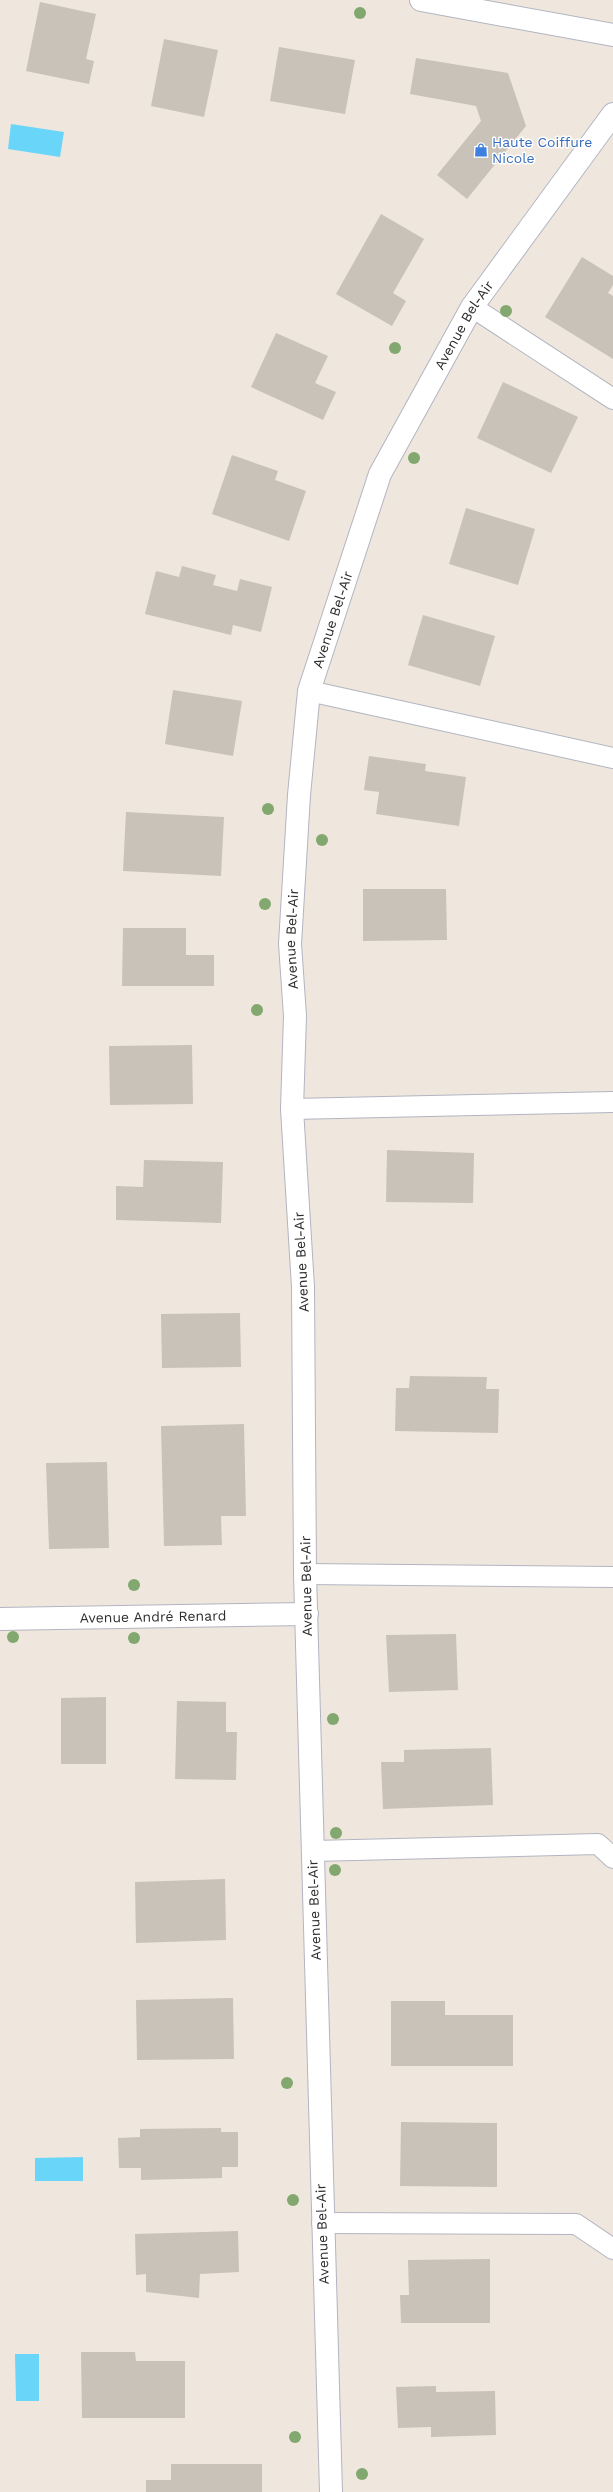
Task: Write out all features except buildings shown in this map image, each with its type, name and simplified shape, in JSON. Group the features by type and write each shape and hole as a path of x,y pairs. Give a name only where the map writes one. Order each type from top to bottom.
{"street":[{"path":"421,0 613,35"},
{"name":"Avenue Bel-Air","path":"331,2492 322,2223 305,1574 303,1286 292,1109 295,1016 290,944 299,795 309,691 380,474 472,307 613,114"},
{"name":"Avenue André Renard","path":"0,1619 307,1614"}],"lane":[{"path":"472,307 613,399"},
{"path":"309,691 613,758"},
{"path":"292,1109 613,1102"},
{"path":"305,1574 613,1576"},
{"path":"313,1851 598,1844 613,1858"},
{"path":"322,2223 576,2224 613,2249"}],"water":[{"path":"11,124 64,132 60,157 8,149"},
{"path":"83,2157 83,2181 35,2181 35,2158"},
{"path":"15,2354 39,2354 39,2401 16,2401"}],"place":[{"name":"Haute Coiffure Nicole","path":"481,150"}]}
